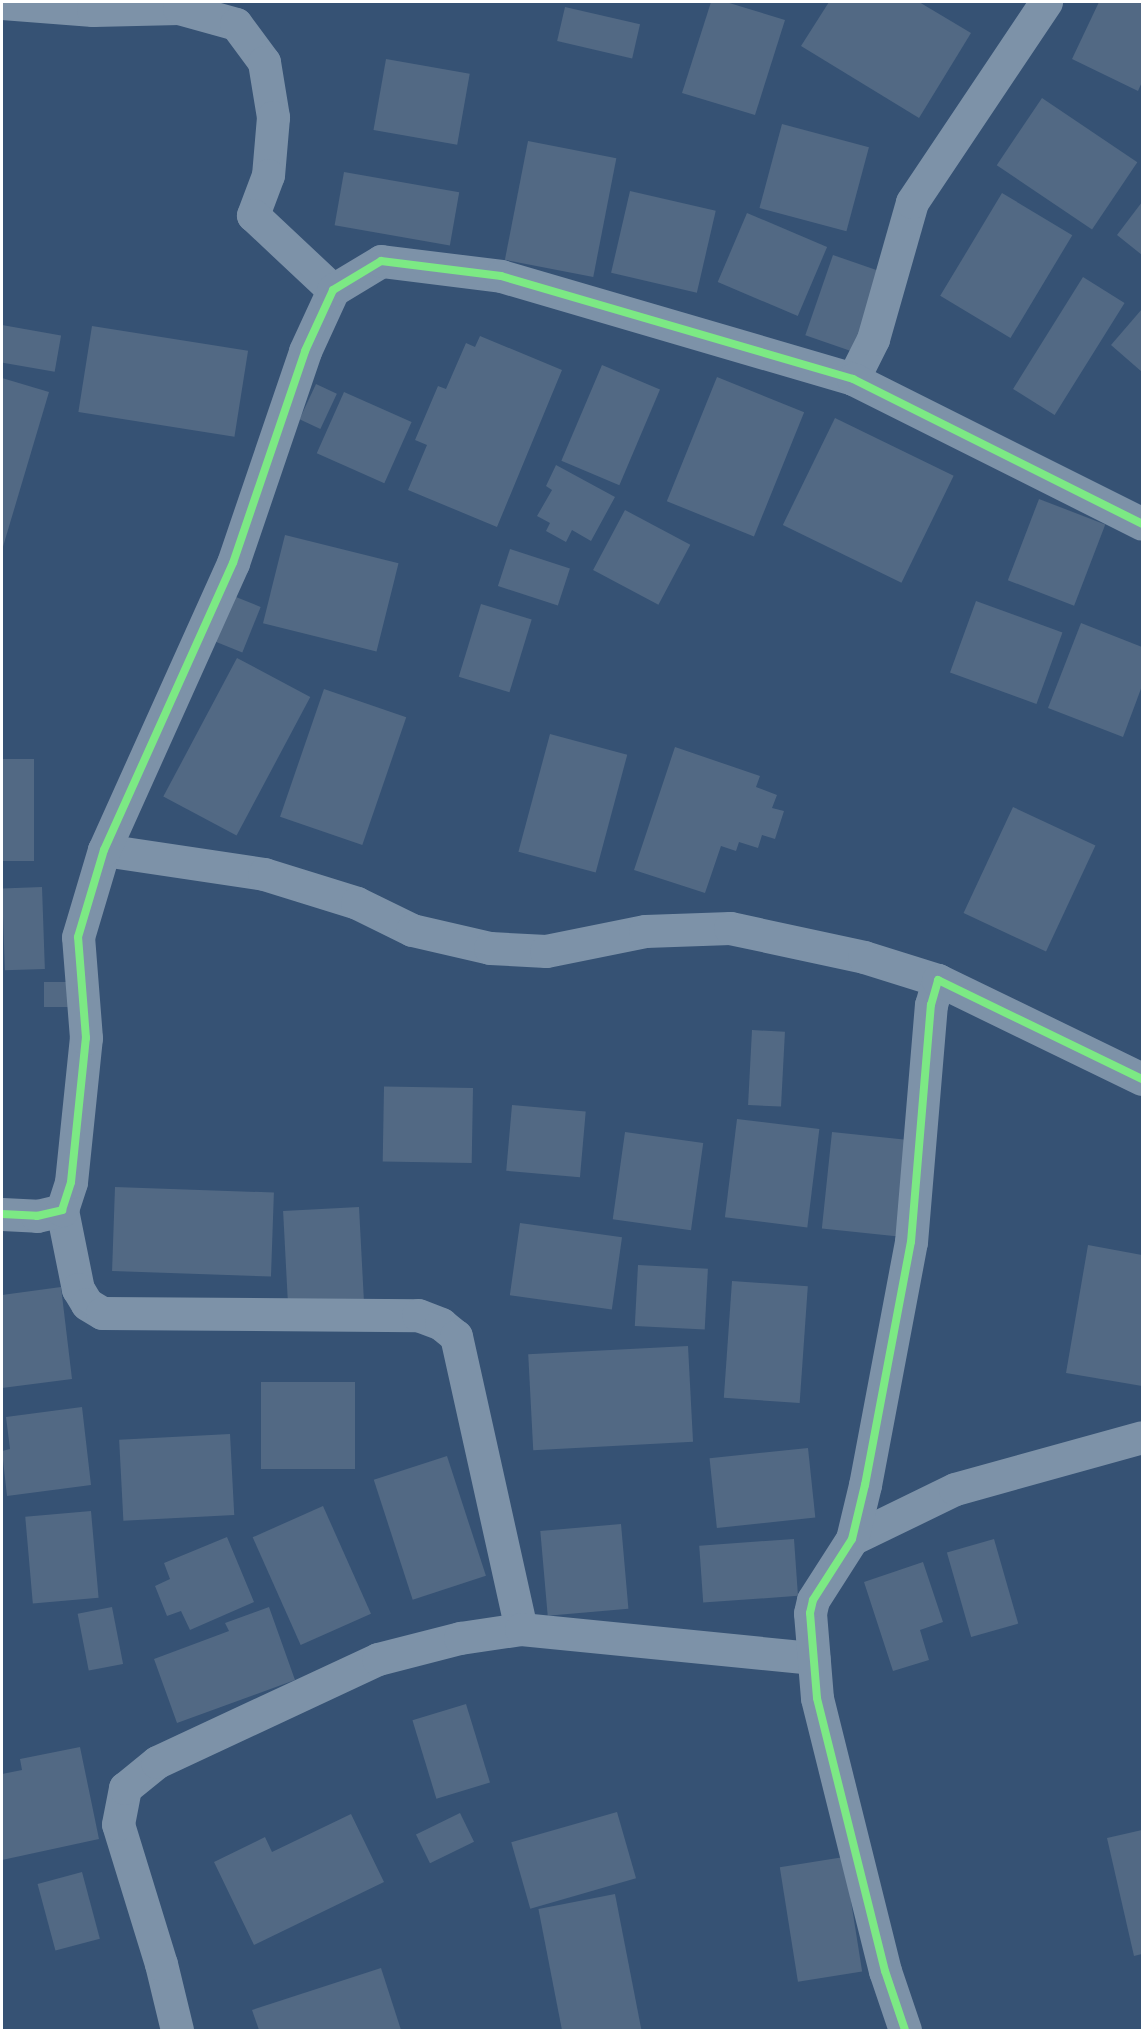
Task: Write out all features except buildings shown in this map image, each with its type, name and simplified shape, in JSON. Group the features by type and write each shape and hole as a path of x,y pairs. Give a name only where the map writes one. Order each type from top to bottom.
{"street":[{"path":"853,379 873,339 912,202 1046,2"},
{"path":"2,3 93,10 179,8 236,24 264,63 273,117 268,175 253,215 333,290"},
{"path":"520,1629 456,1336 441,1324 418,1315 102,1313 87,1304 78,1289 62,1210 71,1182 86,1038 78,937 104,850 233,563 305,351 333,290 381,261 501,276 853,379 1143,524"},
{"path":"104,850 264,874 357,903 412,930 490,948 546,951 645,931 730,928 864,957 938,980 1143,1079"},
{"path":"905,2031 885,1971 817,1698 810,1613 813,1600 852,1539 911,1242 931,1005 938,980"},
{"path":"2,1214 37,1216 62,1210"},
{"path":"852,1539 956,1489 1143,1437"},
{"path":"177,2031 161,1964 118,1824 121,1800 132,1778 158,1762 378,1659 460,1638 520,1629 814,1658"}],"cycle path":[{"path":"2,1214 37,1216 62,1210 71,1182 86,1038 78,937 104,850 233,563 305,351 333,290 381,261 501,276 853,379 1142,524"},
{"path":"905,2030 885,1971 817,1698 810,1613 813,1600 852,1539 865,1485 911,1242 931,1005 938,980 1142,1079"}]}
